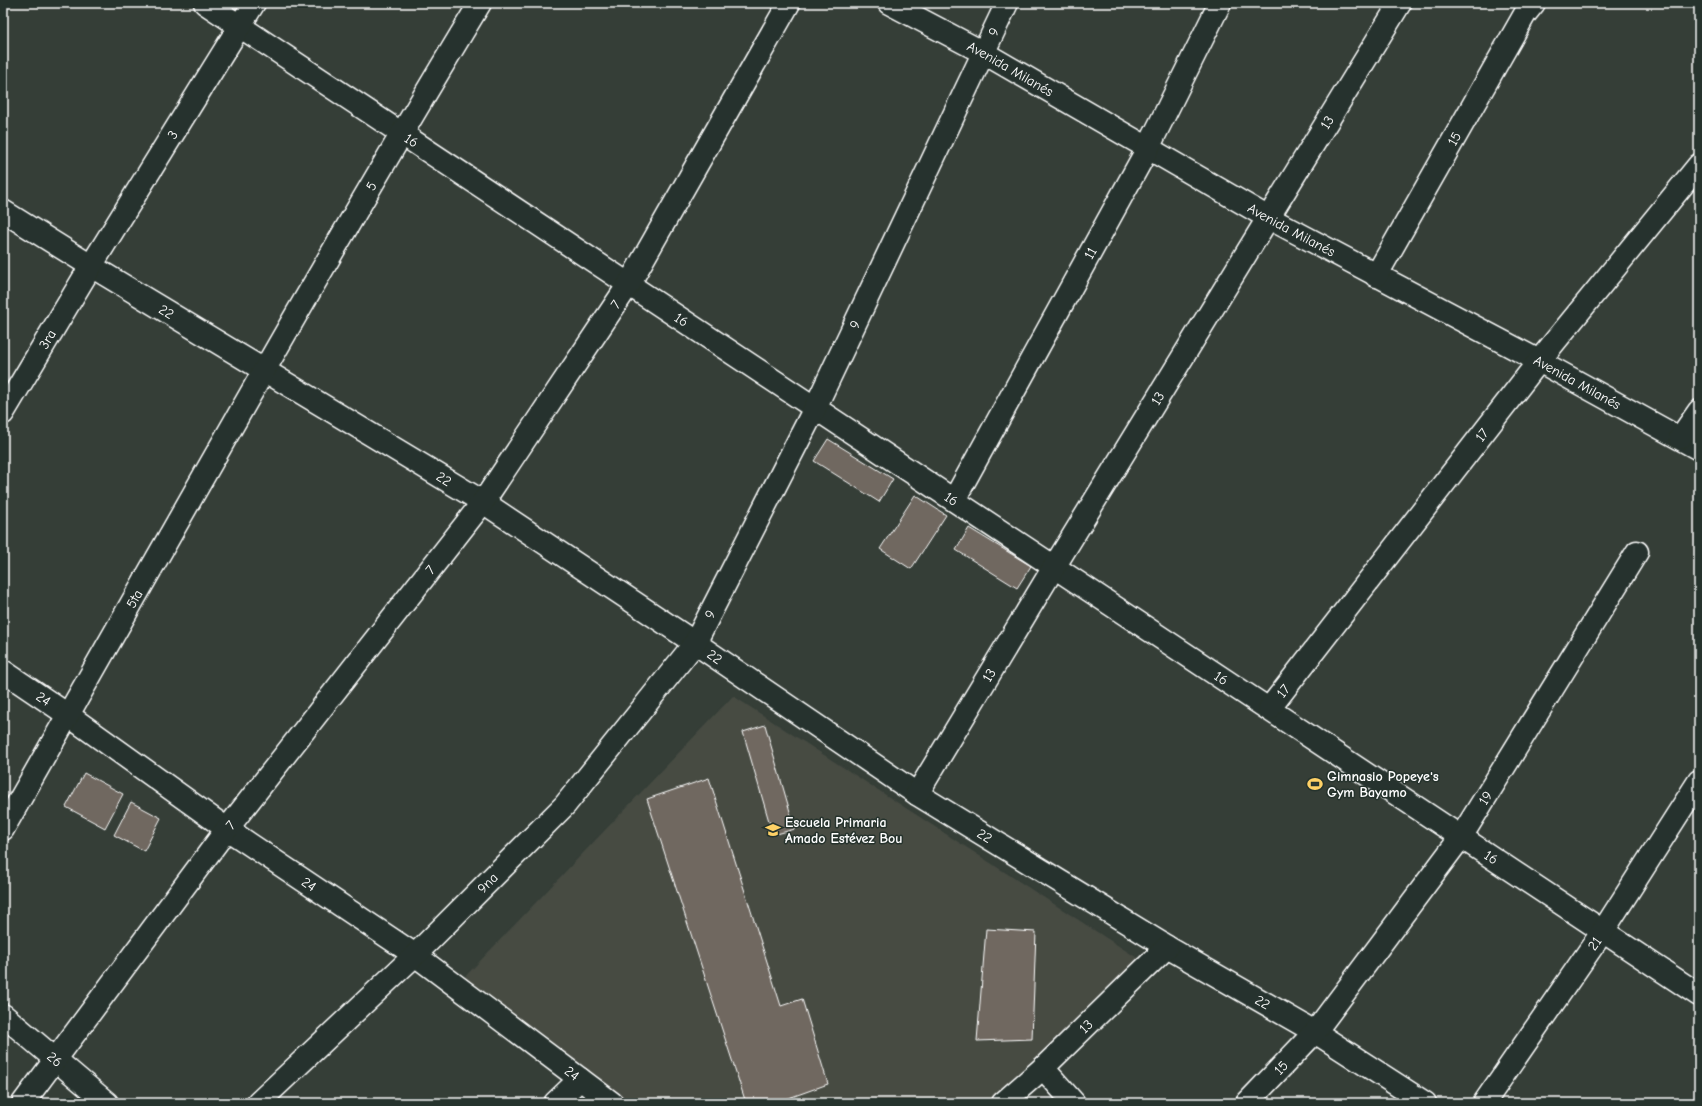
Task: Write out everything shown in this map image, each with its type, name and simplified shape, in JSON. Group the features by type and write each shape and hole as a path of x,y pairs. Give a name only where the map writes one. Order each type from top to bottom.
{"street":[{"name":"16","path":"205,3 1699,995"},
{"name":"3","path":"91,266 254,3"},
{"name":"5","path":"264,369 401,133 480,3"},
{"name":"7","path":"23,1103 227,830 483,502 629,284 789,3"},
{"name":"Avenida Milanés","path":"889,3 984,53 1267,217 1539,361 1699,448"},
{"name":"9","path":"695,643 815,408 1007,3"},
{"name":"11","path":"954,500 1148,148 1220,3"},
{"name":"13","path":"917,794 1267,217 1400,3"},
{"name":"15","path":"1376,276 1525,14 1534,3"},
{"name":"17","path":"1269,709 1539,361 1699,165"},
{"name":"22","path":"3,211 91,266 483,502 695,643 917,794 1167,947 1315,1032 1425,1103"},
{"name":"3ra","path":"3,413 91,266"},
{"name":"5ta","path":"3,828 264,369"},
{"path":"1680,438 1699,411"},
{"name":"19","path":"1315,1032 1461,837 1637,552"},
{"name":"9na","path":"258,1103 416,955 565,805 695,643"},
{"name":"24","path":"3,671 68,715 227,830 416,955 612,1103"},
{"name":"21","path":"1484,1103 1603,931 1699,782"},
{"name":"13","path":"1003,1103 1043,1068 1167,947"},
{"name":"26","path":"3,1015 107,1103"},
{"name":"15","path":"1247,1103 1315,1032"},
{"path":"1043,1068 1074,1103"},
{"path":"555,1103 580,1079"}],"shaded area":[{"name":"Escuela Primaria Amado Estévez Bou","path":"733,696 1148,965 994,1103 626,1103 459,983"}],"building":[{"path":"828,439 893,479 879,502 814,461"},
{"path":"915,495 946,515 911,569 880,549"},
{"path":"969,528 1031,566 1017,588 956,550"},
{"path":"765,725 795,829 773,835 743,732"},
{"path":"84,773 123,794 105,828 66,807"},
{"path":"709,778 781,1006 802,999 828,1084 775,1103 746,1103 647,799"},
{"path":"131,802 161,818 144,851 114,835"},
{"path":"986,929 1036,932 1032,1039 977,1041"}],"place":[{"name":"Gimnasio Popeye's Gym Bayamo","path":"1315,784"},
{"name":"Escuela Primaria Amado Estévez Bou","path":"773,830"}]}
